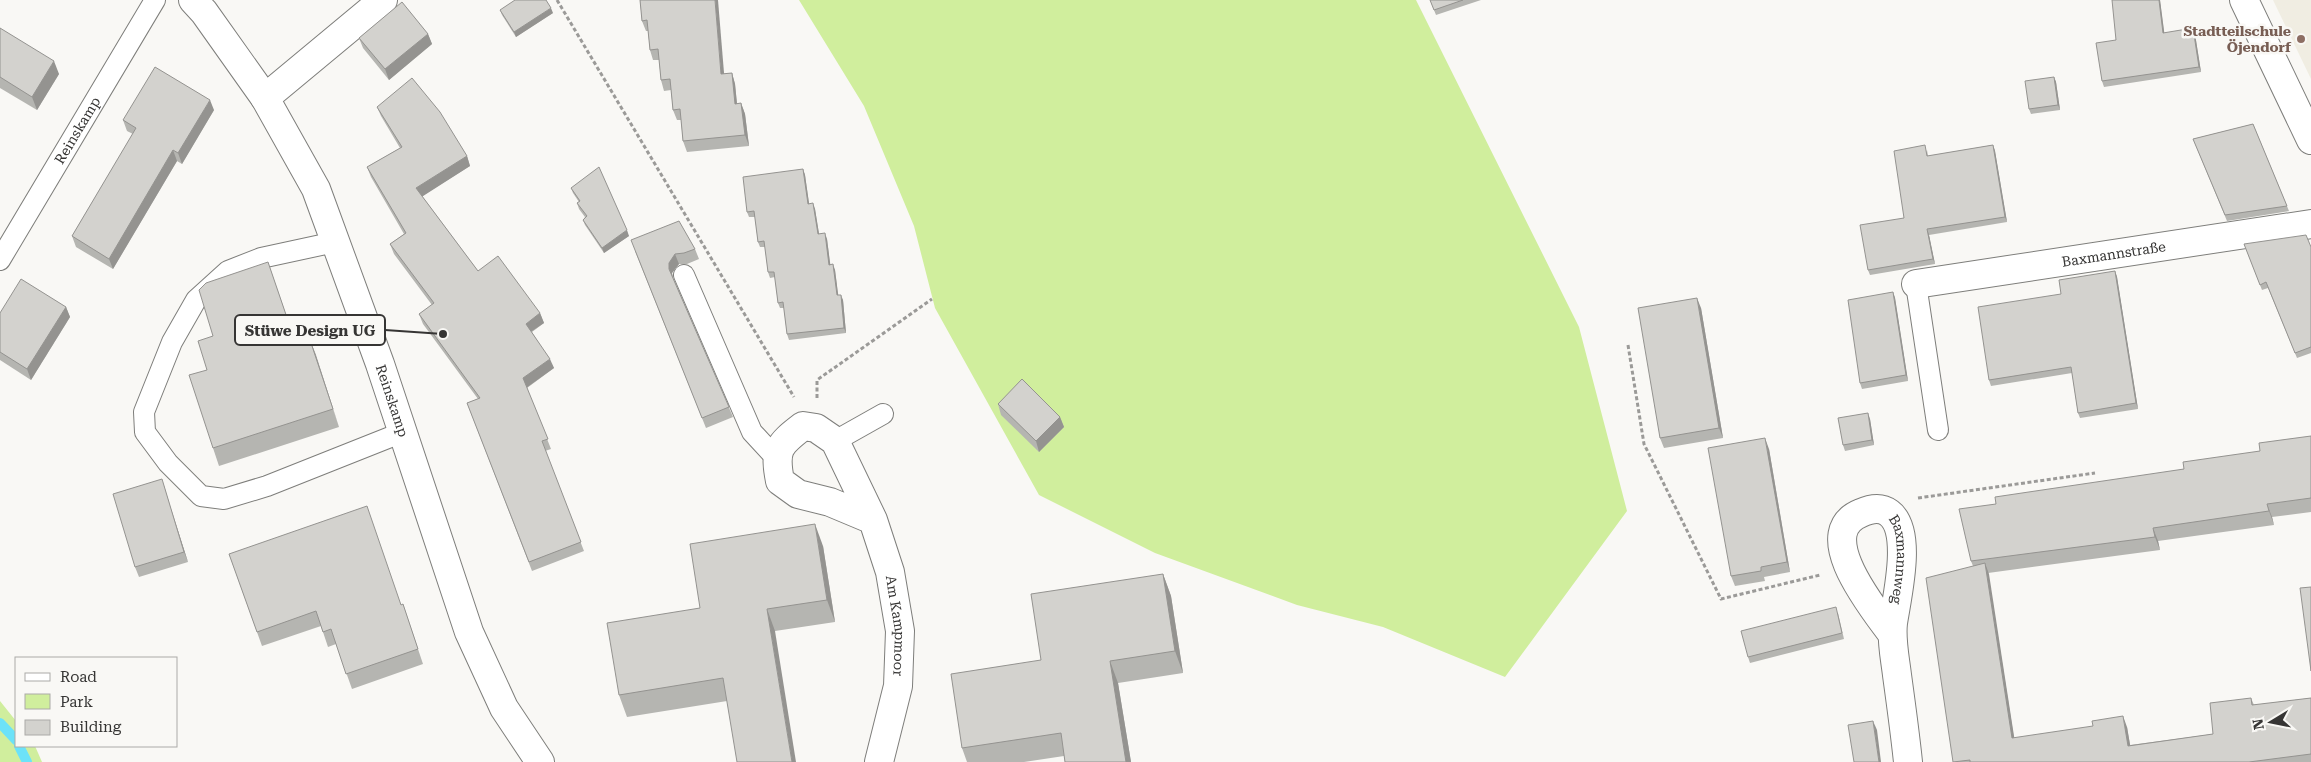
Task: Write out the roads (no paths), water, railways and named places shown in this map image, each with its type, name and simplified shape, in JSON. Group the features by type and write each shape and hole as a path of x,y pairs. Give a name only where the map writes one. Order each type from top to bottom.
{"street":[{"name":"Reinskamp","path":"193,0 204,12 265,98 316,189 403,432 469,632 504,708 540,762"},
{"path":"265,98 384,0"},
{"path":"2244,0 2311,140"},
{"name":"Baxmannstraße","path":"1916,284 2311,224"},
{"path":"818,432 785,440 776,458 780,481 798,494 830,502 874,520"},
{"name":"Am Kampmoor","path":"818,432 874,520 890,572 900,630 898,686 879,762"},
{"name":"Baxmannweg","path":"1892,634 1859,587 1841,546 1843,528 1852,516 1869,510 1884,510 1895,518 1900,530 1902,547 1892,634 1908,762"}],"lane":[{"name":"Reinskamp","path":"0,260 155,0"},
{"path":"335,242 261,258 228,271 196,300 172,342 144,412 145,432 168,463 201,496 224,499 267,486 403,432"},
{"path":"684,274 752,432 776,458"},
{"path":"1916,284 1938,430"},
{"path":"818,432 883,414"}],"waterway":[{"path":"0,723 15,739"},
{"path":"20,747 27,762"}],"place":[{"name":"Stadtteilschule Öjendorf","path":"2301,39"},
{"name":"Stüwe Design UG","path":"443,334"}]}
